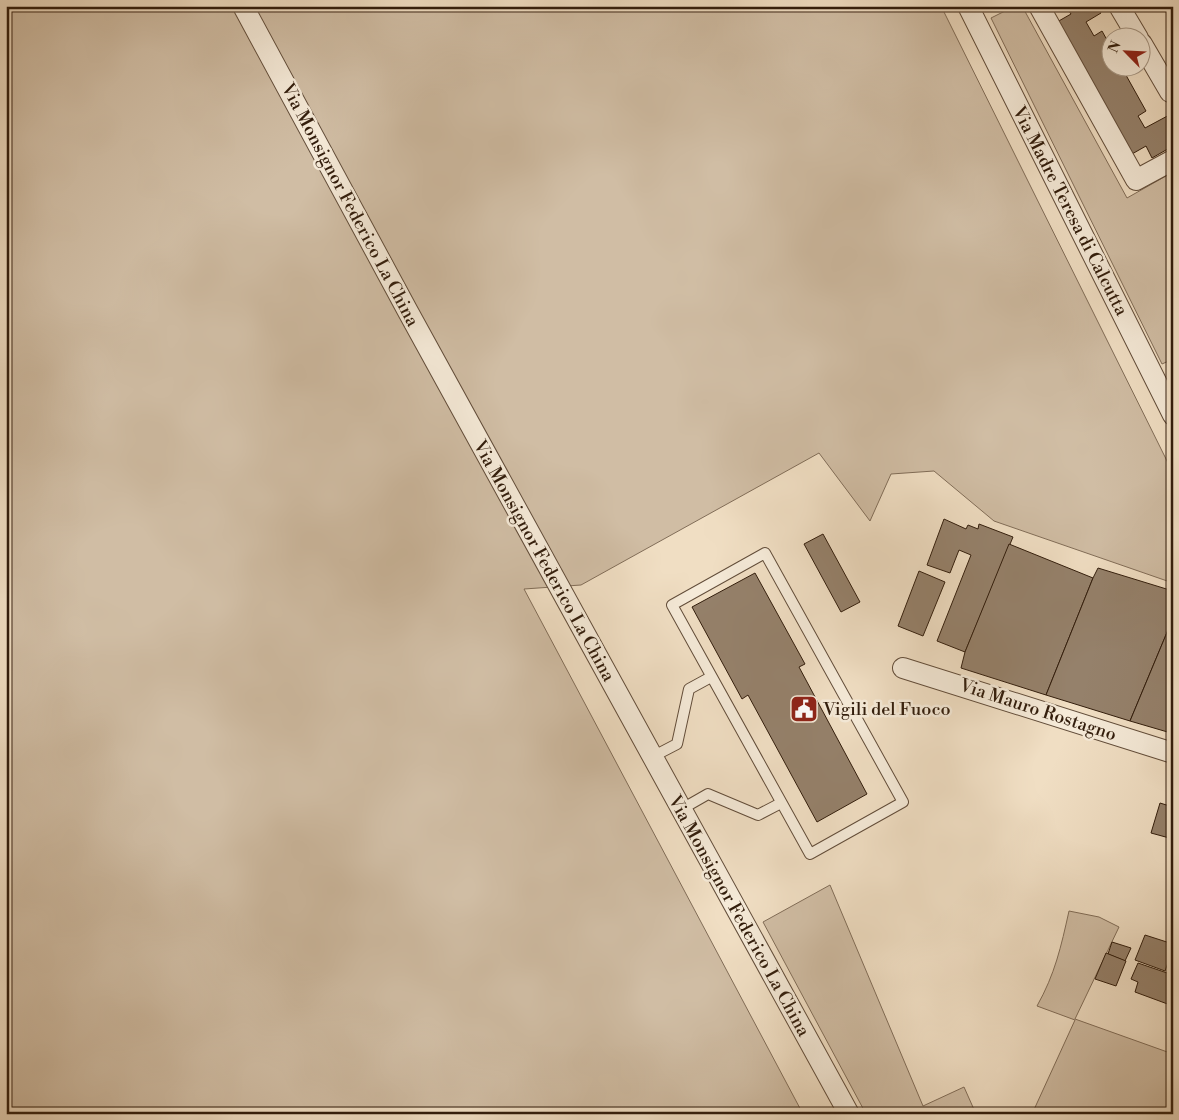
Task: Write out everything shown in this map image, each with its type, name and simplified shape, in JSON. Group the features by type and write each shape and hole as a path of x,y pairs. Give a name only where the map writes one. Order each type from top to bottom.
{"street":[{"name":"Via Monsignor Federico La China","path":"243,6 350,207 680,810 849,1114"},
{"name":"Via Madre Teresa di Calcutta","path":"968,6 1173,415"},
{"path":"1039,6 1136,180 1173,160"},
{"path":"1119,6 1132,28"},
{"path":"1152,61 1170,92 1173,91"},
{"name":"Via Mauro Rostagno","path":"903,668 1173,753"}],"lane":[{"path":"765,553 903,802 810,854 781,803 672,605 765,553"},
{"path":"652,757 677,744 689,689 711,676"},
{"path":"680,810 708,794 758,815 781,803"}],"shaded area":[{"path":"6,6 941,6 1173,473 1173,583 994,521 934,471 891,474 870,521 819,453 581,585 524,589 803,1114 6,1114"},
{"path":"1015,6 1022,6 1127,198 1173,172 1173,359 1162,364 991,18"},
{"path":"830,885 923,1106 964,1087 976,1114 866,1114 763,922"},
{"path":"1069,911 1099,917 1119,927 1075,1019 1173,1054 1173,1114 1032,1114 1075,1020 1037,1006 1053,971"}],"building":[{"path":"1066,6 1097,6 1101,13 1086,22 1094,36 1102,31 1102,78 1128,78 1146,111 1138,116 1145,128 1173,113 1173,146 1152,158 1146,146 1132,154 1057,22 1071,14"},
{"path":"944,519 966,529 968,525 978,529 979,524 1013,537 965,652 937,641 971,555 959,550 950,573 927,565"},
{"path":"823,534 860,602 841,612 804,544"},
{"path":"1009,544 1093,578 1046,695 961,668 965,652"},
{"path":"1098,568 1173,591 1173,618 1130,721 1046,695"},
{"path":"919,571 945,582 923,636 898,626"},
{"path":"755,573 805,664 799,667 867,794 817,822 748,695 742,699 692,607"},
{"path":"1173,618 1173,729 1171,733 1130,721"},
{"path":"1160,803 1173,807 1173,839 1151,833"},
{"path":"1145,935 1173,944 1165,971 1135,960"},
{"path":"1112,942 1131,948 1125,961 1108,954"},
{"path":"1106,953 1126,961 1116,986 1095,979"},
{"path":"1138,963 1173,975 1173,1006 1135,992 1138,982 1131,979"}],"place":[{"name":"Vigili del Fuoco","path":"804,709"}]}
